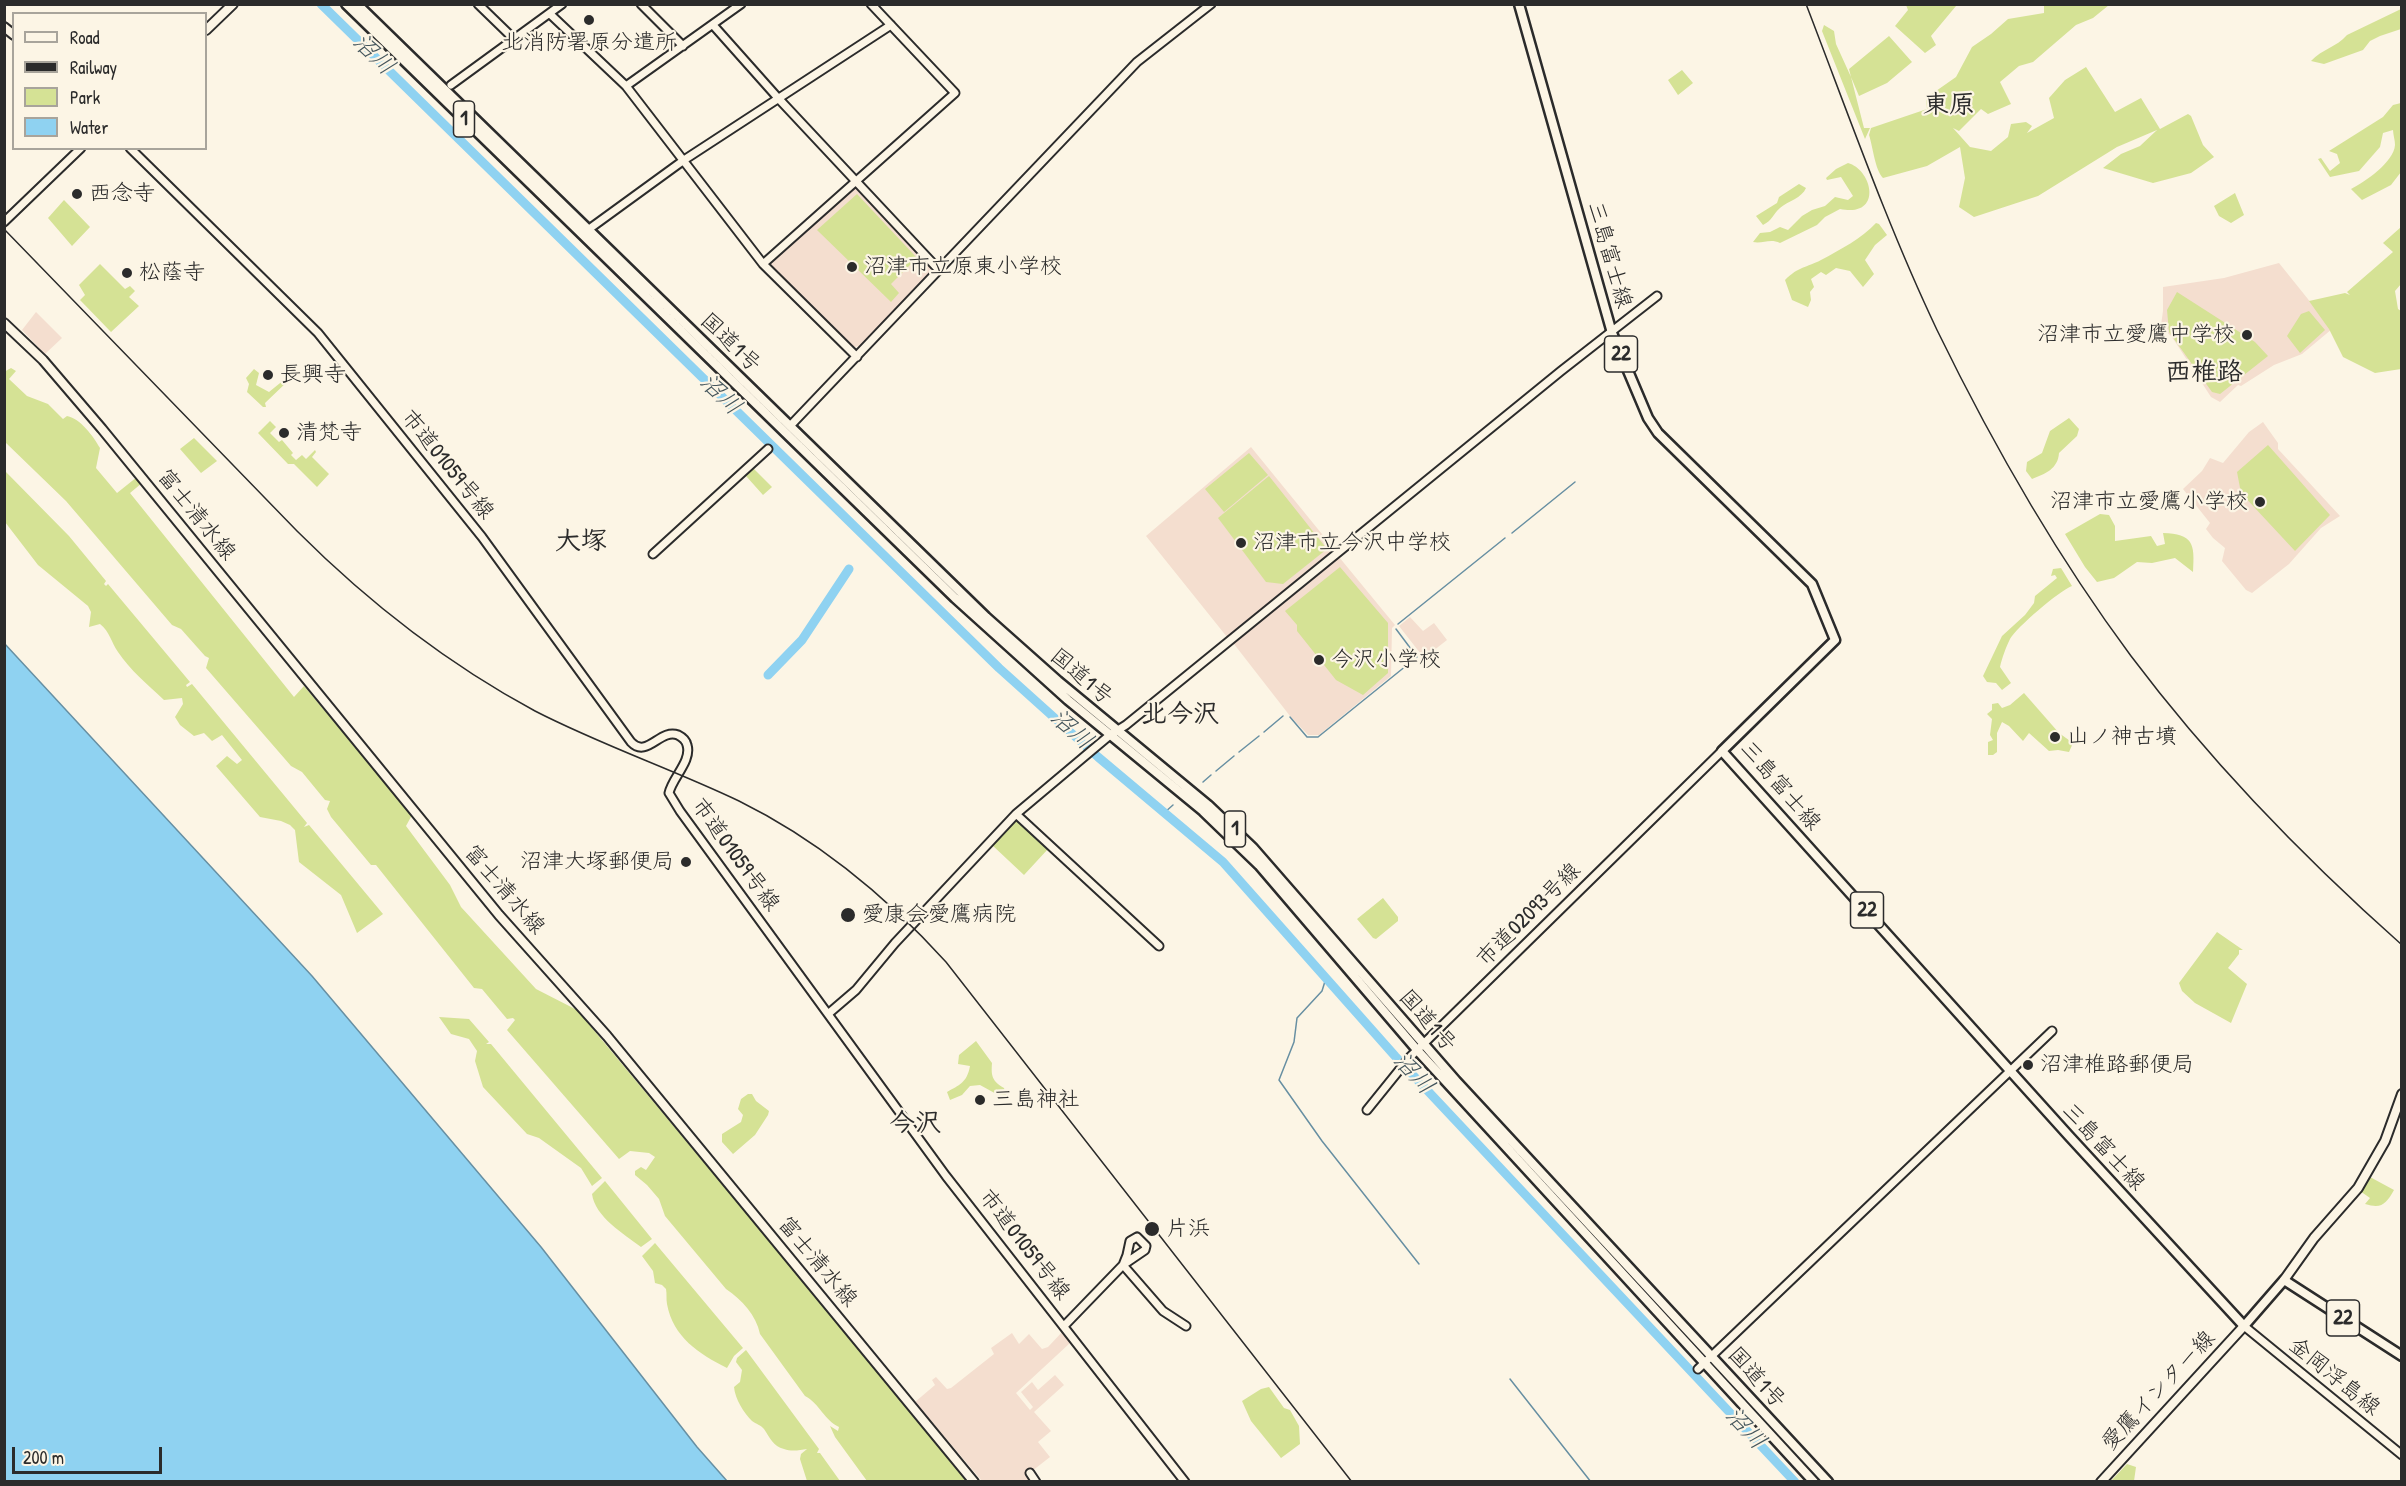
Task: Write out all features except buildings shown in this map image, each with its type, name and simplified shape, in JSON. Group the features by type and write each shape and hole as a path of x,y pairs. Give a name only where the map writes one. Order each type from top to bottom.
{"main road":[{"path":"207,29 232,4"},
{"name":"国道1号","path":"346,4 790,426 986,617 1114,733"},
{"name":"国道1号","path":"357,4 955,598 1203,811 1259,865 1701,1366 1814,1482"},
{"name":"三島富士線","path":"1519,4 1612,333 1648,418 1658,433 1812,584 1834,640 1722,751 2010,1071 2244,1326"},
{"name":"富士清水線","path":"4,323 43,360 89,413 499,915 607,1036 974,1482"},
{"name":"国道1号","path":"1420,1048 1828,1482"},
{"path":"2244,1326 2284,1280 2314,1238 2358,1188 2385,1141 2402,1094"},
{"name":"22","path":"2284,1280 2402,1356"},
{"name":"愛鷹インター線","path":"2101,1482 2244,1326"}],"street":[{"path":"478,4 514,39"},
{"path":"451,85 562,4"},
{"path":"641,4 683,46"},
{"path":"627,86 741,4"},
{"path":"763,264 955,93 872,4"},
{"path":"790,426 1137,62 1211,4"},
{"path":"550,14 627,86 763,264 857,357"},
{"path":"713,25 939,270"},
{"path":"585,232 684,160 891,25"},
{"path":"4,222 79,150"},
{"name":"市道01059号線","path":"132,150 318,333 482,537 635,746 647,747 668,734 676,734 685,740 688,746 687,754 669,793 708,851 946,1176 1185,1482"},
{"path":"828,1014 856,990 895,943 1016,814 1657,296"},
{"path":"653,554 768,449"},
{"name":"市道02093号線","path":"1367,1110 1409,1058 1722,751"},
{"path":"1016,814 1159,946"},
{"path":"1701,1366 2052,1031"},
{"path":"1065,1326 1123,1265 1163,1311 1186,1326"},
{"name":"金岡浮島線","path":"2244,1326 2402,1455"},
{"path":"1030,1473 1036,1482"}],"shaded area":[{"name":"沼津市立原東小学校","path":"858,186 933,269 860,346 854,347 771,265 771,261"},
{"name":"沼津市立愛鷹中学校","path":"2279,263 2332,329 2302,354 2274,365 2241,386 2238,385 2220,402 2211,397 2174,340 2161,325 2163,287 2224,278"},
{"path":"36,312 62,338 45,354 22,330"},
{"name":"沼津市立愛鷹小学校","path":"2263,422 2278,443 2278,449 2340,516 2321,528 2289,564 2252,593 2246,590 2222,561 2225,548 2206,529 2210,523 2183,489 2202,471 2210,458 2223,463 2249,432"},
{"name":"沼津市立今沢中学校","path":"1251,447 1335,550 1227,637 1146,536"},
{"name":"今沢小学校","path":"1339,557 1395,625 1392,628 1391,676 1319,735 1308,735 1290,716 1234,644"},
{"path":"1410,617 1423,631 1434,623 1447,640 1424,658 1399,626"},
{"path":"1064,1330 1071,1340 1070,1343 1016,1393 1030,1410 1033,1407 1021,1392 1032,1382 1038,1390 1055,1375 1064,1385 1034,1412 1051,1431 1038,1442 1050,1457 1027,1475 1030,1481 982,1481 915,1402 935,1385 932,1380 936,1377 947,1389 951,1388 994,1354 991,1348 1012,1333 1019,1344 1029,1334 1042,1349 1048,1347"}],"green space":[{"path":"1906,5 1955,5 1931,36 1936,45 1925,53 1895,26 1908,10"},
{"path":"2044,5 2109,5 2093,18 2076,25 2033,62 2019,66 2000,82 2011,104 1988,114 1981,109 1959,131 1953,128 1970,147 1991,151 2008,137 2011,124 2026,122 2032,126 2027,133 2054,118 2049,98 2065,80 2086,67 2115,112 2141,98 2160,129 2188,114 2191,116 2203,145 2214,157 2191,173 2153,183 2103,168 2121,154 2140,146 2157,130 2117,147 2038,196 1974,217 1959,207 1965,178 1960,147 1927,166 1883,178 1874,158 1869,135 1871,128 1927,109 1926,98 1956,77 1972,47 2008,19 2044,13"},
{"path":"2401,9 2401,29 2370,41 2363,50 2324,64 2311,61 2347,35"},
{"path":"1824,25 1834,31 1836,44 1851,77 1864,128 1870,128 1865,139 1822,31"},
{"path":"1889,36 1912,62 1887,83 1859,96 1849,69"},
{"path":"1682,70 1693,83 1678,95 1668,80"},
{"path":"2401,103 2401,172 2391,185 2362,200 2351,189 2364,182 2390,158 2395,145 2393,130 2383,133 2380,147 2359,171 2330,177 2318,159 2321,158 2330,171 2340,163 2337,154 2329,151 2383,117 2393,105"},
{"path":"1848,163 1857,167 1868,183 1870,192 1863,207 1854,210 1840,209 1825,217 1817,225 1780,243 1753,242 1760,233 1770,232 1780,227 1788,230 1802,216 1825,206 1835,197 1848,200 1853,196 1841,177 1827,180 1826,178 1836,169"},
{"path":"1799,184 1806,188 1804,191 1780,208 1763,225 1756,216 1777,203 1779,197"},
{"path":"2235,193 2244,215 2231,223 2219,216 2214,206"},
{"path":"857,194 917,258 891,284 899,293 891,302 817,230"},
{"path":"64,200 90,227 72,246 48,218"},
{"path":"1876,223 1887,235 1875,245 1865,260 1874,274 1863,287 1850,271 1836,268 1826,275 1821,272 1811,279 1814,287 1810,292 1811,300 1808,307 1792,300 1785,280 1790,275 1843,248"},
{"path":"2401,227 2401,284 2395,291 2398,309 2401,311 2401,369 2375,373 2343,357 2329,329 2309,301 2345,293 2350,295 2347,292 2393,252 2383,243"},
{"path":"100,264 125,289 130,286 135,291 129,297 139,306 111,332 80,300 85,295 79,285"},
{"path":"2177,292 2255,342 2268,356 2220,394 2212,392 2169,332 2167,310"},
{"path":"2309,311 2325,330 2300,353 2287,336 2301,314"},
{"path":"11,368 16,371 9,379 27,396 48,404 63,419 67,416 72,418 90,433 100,448 96,468 117,493 137,477 142,483 130,493 294,697 304,686 412,815 406,826 450,885 461,907 536,989 577,1010 969,1481 867,1481 835,1437 830,1426 838,1431 839,1427 805,1396 760,1334 748,1308 726,1289 665,1216 659,1199 635,1175 635,1171 641,1167 646,1170 655,1157 649,1153 630,1151 619,1159 507,1030 515,1020 507,1019 482,989 474,988 376,865 371,865 331,817 327,809 330,801 325,800 302,772 291,766 206,668 209,658 181,629 172,625 66,501 5,442 4,372"},
{"path":"254,369 259,373 256,385 269,392 285,379 288,381 265,403 266,407 263,407 247,392 249,384 246,378"},
{"path":"2069,418 2079,429 2077,436 2059,453 2053,467 2032,479 2026,471 2027,462 2042,453 2050,431"},
{"path":"270,421 276,427 270,433 279,442 282,440 296,460 302,455 306,459 315,450 312,457 329,474 317,487 294,464 288,464 258,433"},
{"path":"194,438 217,461 201,473 180,449"},
{"path":"2268,445 2330,515 2295,551 2241,493 2237,472"},
{"path":"1249,453 1268,475 1224,512 1205,489"},
{"path":"753,468 772,487 763,495 746,476"},
{"path":"5,471 69,536 106,581 104,584 106,586 108,584 190,682 186,685 187,687 192,684 307,823 304,827 309,825 383,914 357,933 341,895 299,862 295,830 281,821 260,817 216,766 227,756 237,764 242,760 222,735 212,741 204,733 194,736 180,725 175,717 183,704 182,698 164,700 128,665 100,624 89,627 91,612 88,606 38,565 5,522"},
{"path":"1269,476 1327,549 1283,584 1266,582 1218,518"},
{"path":"2100,514 2109,515 2115,526 2115,541 2151,536 2157,546 2165,544 2163,533 2181,535 2186,538 2192,547 2193,572 2175,558 2152,563 2137,562 2114,578 2097,582 2065,534"},
{"path":"1340,567 1388,623 1388,673 1363,695 1336,680 1297,631 1297,625 1285,611"},
{"path":"2061,568 2072,586 2029,618 2014,633 2007,645 2000,667 2011,683 2002,690 1996,683 1987,682 1983,676 2002,636 2025,615 2034,603 2035,596 2057,578 2055,575 2051,576 2053,569"},
{"path":"2024,693 2059,733 2073,743 2069,752 2049,751 2029,733 2023,741 2002,722 1997,733 1997,752 1988,755 1988,742 1993,740 1990,735 1992,719 1987,714 1992,710 1992,704 1998,703 2002,708 2010,705"},
{"path":"1013,820 1017,820 1048,849 1024,875 992,845 992,842"},
{"path":"1383,898 1398,917 1398,921 1376,939 1357,919"},
{"path":"2217,932 2243,950 2239,950 2239,954 2228,968 2247,984 2231,1023 2195,1003 2182,991 2179,983"},
{"path":"439,1017 469,1019 489,1042 486,1044 491,1044 602,1178 592,1186 581,1168 539,1138 527,1134 483,1087 475,1061 477,1051 469,1039 451,1034"},
{"path":"976,1041 992,1063 993,1078 1004,1088 1006,1095 1000,1096 980,1085 970,1086 962,1095 950,1100 947,1092 965,1080 969,1072 970,1066 958,1064 959,1055"},
{"path":"752,1094 756,1101 769,1111 768,1115 755,1135 733,1154 722,1142 722,1134 741,1122 743,1115 738,1109 741,1099"},
{"path":"2370,1177 2394,1190 2383,1204 2376,1206 2365,1204 2370,1198 2360,1191"},
{"path":"605,1181 652,1239 641,1247 611,1224 594,1202 592,1194"},
{"path":"655,1243 743,1348 734,1356 727,1368 697,1350 675,1326 667,1304 666,1289 655,1283 653,1271 642,1256"},
{"path":"746,1350 819,1449 817,1453 820,1453 840,1481 807,1481 800,1459 801,1454 807,1449 790,1450 777,1446 763,1428 746,1414 738,1401 734,1387 740,1382 742,1370 736,1362 737,1358"},
{"path":"1269,1387 1284,1408 1290,1410 1299,1426 1300,1444 1281,1458 1251,1421 1242,1401 1261,1389"},
{"path":"2127,1464 2136,1467 2134,1481 2111,1481"}],"water":[{"path":"4,643 312,976 541,1247 697,1447 727,1481 5,1481"}],"waterway":[{"name":"沼川","path":"321,4 999,668 1098,757 1223,862 1395,1056 1795,1482"},
{"path":"1512,533 1575,482"},
{"path":"1398,624 1505,538"},
{"path":"768,675 802,640 849,569"},
{"path":"1290,717 1307,737 1318,737 1417,657 1396,629"},
{"path":"1264,732 1283,716"},
{"path":"1239,752 1259,736"},
{"path":"1216,771 1234,756"},
{"path":"1203,782 1211,775"},
{"path":"1164,813 1173,805"},
{"path":"1326,978 1322,991 1297,1018 1294,1042 1279,1080 1322,1141 1419,1264"},
{"path":"1510,1379 1591,1482"}],"railway":[{"path":"1806,4 1868,168 1937,330 2026,498 2051,538 2103,618 2193,733 2294,843 2402,945"},
{"path":"4,229 297,531 409,630 470,673 535,711 585,735 714,789 768,816 824,852 900,915 946,962 1352,1482"}],"place":[{"name":"北消防署原分遣所","path":"589,20"},
{"name":"西念寺","path":"77,194"},
{"name":"沼津市立原東小学校","path":"852,267"},
{"name":"松蔭寺","path":"127,273"},
{"name":"沼津市立愛鷹中学校","path":"2247,335"},
{"name":"長興寺","path":"268,375"},
{"name":"清梵寺","path":"284,433"},
{"name":"沼津市立愛鷹小学校","path":"2260,502"},
{"name":"沼津市立今沢中学校","path":"1241,543"},
{"name":"今沢小学校","path":"1319,660"},
{"name":"山ノ神古墳","path":"2055,737"},
{"name":"沼津大塚郵便局","path":"686,862"},
{"name":"愛康会愛鷹病院","path":"848,915"},
{"name":"沼津椎路郵便局","path":"2028,1065"},
{"name":"三島神社","path":"980,1100"},
{"name":"片浜","path":"1152,1229"}],"district":[{"name":"東原","path":"1949,106"},
{"name":"西椎路","path":"2204,373"},
{"name":"大塚","path":"581,542"},
{"name":"北今沢","path":"1180,715"},
{"name":"今沢","path":"915,1124"}]}
